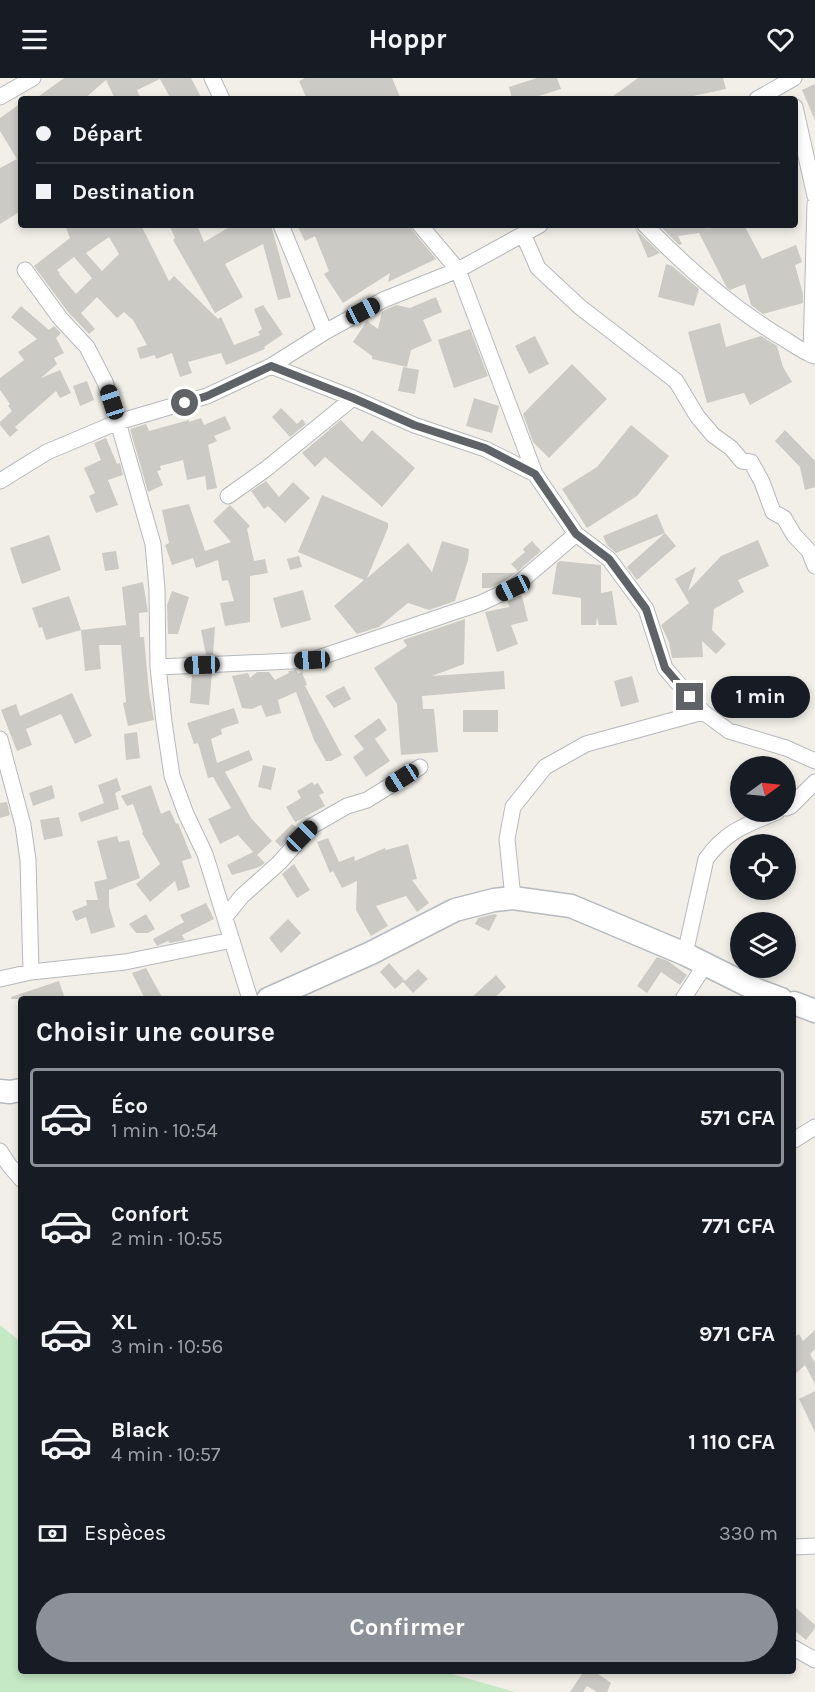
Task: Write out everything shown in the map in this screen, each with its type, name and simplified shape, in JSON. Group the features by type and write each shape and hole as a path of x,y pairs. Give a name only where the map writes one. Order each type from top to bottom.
{"street":[{"path":"0,97 33,78"},
{"path":"212,78 221,96"},
{"path":"762,96 790,79 793,96"},
{"path":"798,120 815,196"},
{"path":"648,228 720,294 772,332 813,355 815,204"},
{"path":"281,228 325,332"},
{"path":"423,228 458,270 535,474 576,534 609,559 646,609 665,668 703,712 729,730 815,760"},
{"path":"0,481 47,452 118,422 207,396 271,366 325,332 383,300 458,270 534,228"},
{"path":"523,234 538,268 580,307 676,381 697,416 713,435 731,448 741,461 751,462 762,482 773,512 784,518 794,535 809,551 815,566"},
{"path":"25,270 60,318 87,347 105,382 118,422 153,544 157,589 158,667 172,776 186,814 205,854 249,996"},
{"path":"271,366 414,425 485,448 535,474"},
{"path":"228,496 266,469 353,398"},
{"path":"158,667 312,660 481,603 513,588 576,534"},
{"path":"513,898 507,839 513,807 545,767 586,744 703,712"},
{"path":"0,739 4,763 23,825 28,860 31,972"},
{"path":"225,917 242,896 279,863 312,826 346,806 367,800 420,767"},
{"path":"796,801 815,782"},
{"path":"685,954 706,859 714,847 732,831 753,822"},
{"path":"275,996 371,953 455,910 494,900 513,898 571,906 685,954 773,996"},
{"path":"0,979 31,972 125,962 232,940"},
{"path":"685,996 705,965"},
{"path":"796,1004 815,1011"},
{"path":"0,1091 18,1091"},
{"path":"796,1139 815,1127"},
{"path":"0,1151 18,1176"},
{"path":"796,1547 815,1546"},
{"path":"796,1649 815,1660"}],"green space":[{"path":"0,1325 18,1340 18,1674 452,1674 515,1692 0,1692"}],"building":[{"path":"64,78 191,78 200,96 169,96 160,79 137,90 140,96 114,96 106,80 87,96 39,96"},
{"path":"305,78 392,78 400,96 306,96 299,81"},
{"path":"537,78 557,78 561,89 539,96 511,96 509,87"},
{"path":"638,78 723,78 726,89 693,96 613,96"},
{"path":"815,84 815,120 802,90"},
{"path":"18,105 18,213 0,224 0,168 17,159 0,131 0,118"},
{"path":"66,228 142,228 169,281 174,276 218,319 221,317 234,345 260,335 258,332 262,329 254,309 263,305 283,334 264,347 265,349 226,365 221,353 188,362 192,373 180,377 172,353 156,359 155,355 140,359 137,348 147,345 133,320 124,312 117,318 97,297 81,313 95,329 89,334 68,312 34,266 70,238","holes":["109,237 119,254 102,271 86,253","74,257 92,278 76,294 57,270"]},
{"path":"170,228 198,228 204,242 228,228 272,228 291,297 278,300 263,244 225,264 243,297 215,313 173,240 175,238"},
{"path":"298,228 412,228 436,259 388,282 390,273 343,303 324,274 329,271 315,236 305,241"},
{"path":"635,228 660,253 648,258"},
{"path":"662,228 746,228 762,259 796,245 802,262 795,265 803,294 803,303 763,314 751,305 745,284 730,290 727,288 699,233 678,236 682,244 679,245"},
{"path":"666,264 672,266 699,289 694,306 658,297"},
{"path":"436,297 442,312 423,320 432,341 411,350 407,367 372,359 372,356 353,342 367,321 378,329 382,312 387,309 396,305 410,308"},
{"path":"21,306 49,330 54,326 61,333 56,338 64,353 54,358 57,364 41,378 60,370 71,393 60,398 56,391 15,427 18,430 10,437 0,425 0,422 12,411 0,390 0,378 24,360 18,352 37,339 11,317"},
{"path":"720,323 726,347 761,336 777,346 783,367 792,382 750,405 744,393 707,403 688,332"},
{"path":"470,329 488,376 454,388 438,340"},
{"path":"535,336 549,364 529,374 515,346"},
{"path":"572,364 607,399 549,458 533,442 523,414"},
{"path":"403,367 419,370 415,394 398,391"},
{"path":"87,381 94,400 80,406 73,386"},
{"path":"474,398 499,406 492,433 466,426"},
{"path":"281,408 297,424 302,419 306,424 290,437 272,417"},
{"path":"225,416 231,429 214,436 217,441 208,445 217,488 207,490 205,476 187,480 183,460 160,466 161,470 157,471 163,485 148,492 130,429 146,424 149,431 201,418 204,425"},
{"path":"341,420 362,442 372,430 415,468 382,507 325,457 315,467 302,453"},
{"path":"631,425 669,456 637,496 587,528 562,489 597,467"},
{"path":"785,430 815,461 815,487 805,490 800,467 775,441"},
{"path":"106,438 117,464 120,463 123,475 108,480 118,505 96,513 89,496 95,493 84,468 101,460 94,443"},
{"path":"266,481 279,497 293,482 310,498 285,523 268,506 264,509 251,491"},
{"path":"322,495 388,523 367,578 408,543 432,572 442,541 469,549 468,560 455,601 429,610 408,603 379,627 357,634 334,606 364,580 298,552"},
{"path":"189,504 205,551 231,542 213,521 230,505 250,526 247,529 254,561 265,559 268,573 250,576 250,622 225,626 220,603 234,601 228,580 222,581 218,560 196,568 193,558 172,565 165,545 169,543 162,510"},
{"path":"657,514 665,533 616,553 607,545 603,536"},
{"path":"665,533 676,546 637,580 627,567"},
{"path":"49,535 61,570 22,584 10,548"},
{"path":"758,540 769,566 738,580 744,592 714,609 712,630 726,644 716,654 702,641 703,657 672,658 669,642 661,625 689,603 675,579 696,567 688,591 721,556"},
{"path":"532,541 541,551 518,571 511,564 525,552 523,549"},
{"path":"116,551 119,569 105,571 102,553"},
{"path":"299,556 302,567 290,570 287,559"},
{"path":"560,561 601,565 601,593 612,591 617,625 599,625 597,617 596,625 581,625 581,598 552,594 557,563"},
{"path":"482,573 515,573 490,588 482,588"},
{"path":"143,582 148,612 139,613 140,637 144,637 154,720 128,726 123,703 126,702 121,645 99,645 101,669 85,671 81,630 126,625 122,587"},
{"path":"303,590 311,620 281,628 273,598"},
{"path":"172,591 189,597 178,634 168,634 167,605"},
{"path":"69,596 81,630 46,640 32,608"},
{"path":"522,596 528,621 511,625 518,644 497,652 485,612 509,607 508,601"},
{"path":"465,619 464,664 432,676 504,671 505,689 422,696 423,709 434,709 438,752 401,755 397,704 374,668 407,646 403,640"},
{"path":"215,627 213,655 206,655 201,630"},
{"path":"296,670 298,674 302,672 307,685 305,686 342,755 331,761 326,761 314,740 296,692 278,700 281,713 266,717 261,705 252,709 242,708 232,676 248,673 250,678 257,672 269,672 275,680 289,673 288,671"},
{"path":"212,674 209,705 190,703 192,675"},
{"path":"632,676 639,702 621,707 614,681"},
{"path":"344,686 351,699 334,708 325,696"},
{"path":"72,693 92,736 75,744 61,714 26,729 32,745 17,751 1,710 16,704 20,716"},
{"path":"234,708 239,723 221,729 222,734 211,739 217,763 249,750 253,760 225,772 251,818 272,841 257,855 265,863 232,875 227,865 253,852 238,835 220,844 208,819 231,808 213,777 208,778 198,743 194,744 187,723"},
{"path":"463,710 498,710 498,732 463,732"},
{"path":"379,718 387,730 375,739 390,761 366,777 353,757 364,749 354,736"},
{"path":"137,732 140,758 126,760 124,734"},
{"path":"263,765 276,768 271,790 258,787"},
{"path":"117,778 121,790 115,793 119,809 81,822 78,813 104,803 98,785"},
{"path":"312,782 314,785 318,783 324,793 319,795 325,806 295,822 286,807 301,798 297,791"},
{"path":"52,785 55,798 33,806 29,793"},
{"path":"151,785 161,814 170,810 176,824 178,823 192,858 182,861 190,887 178,891 175,881 150,902 136,884 160,864 142,833 133,804 127,806 121,796"},
{"path":"7,802 10,815 0,818 0,803"},
{"path":"59,817 63,836 44,840 40,820"},
{"path":"292,824 297,828 281,847 275,841"},
{"path":"117,836 119,842 129,840 140,878 109,890 109,906 115,927 91,934 86,917 76,921 72,911 87,905 86,900 98,900 94,882 107,879 97,841"},
{"path":"328,838 339,862 354,856 355,861 385,848 386,850 408,844 417,879 412,880 429,903 417,912 406,896 376,906 388,926 371,936 356,910 357,881 342,888 333,871 330,873 317,842"},
{"path":"294,864 310,890 297,898 282,874"},
{"path":"206,903 214,919 182,935 185,940 170,943 168,941 157,946 153,939 184,922 180,915"},
{"path":"146,914 155,929 148,933 136,933 129,924"},
{"path":"497,915 489,931 475,924 478,918"},
{"path":"288,919 301,933 281,953 269,938"},
{"path":"657,957 668,961 687,975 680,985 661,972 647,993 637,986"},
{"path":"389,963 405,981 418,969 428,979 413,993 403,982 395,989 380,972"},
{"path":"146,968 161,996 144,996 132,973"},
{"path":"496,975 506,987 496,996 473,996"},
{"path":"59,981 64,996 18,996 18,999 11,999 11,997"},
{"path":"815,1330 815,1349 810,1354 815,1363 815,1384 805,1365 796,1373 796,1336 799,1334 803,1341"},
{"path":"815,1391 815,1432 799,1399"},
{"path":"796,1608 815,1625 806,1640 796,1632"},
{"path":"582,1674 598,1674 611,1683 607,1692 597,1692 587,1686 583,1692 570,1692"}],"route":[{"path":"185,403 207,396 271,366 414,425 485,448 535,474 576,534 609,559 646,609 665,668 690,697"}]}
